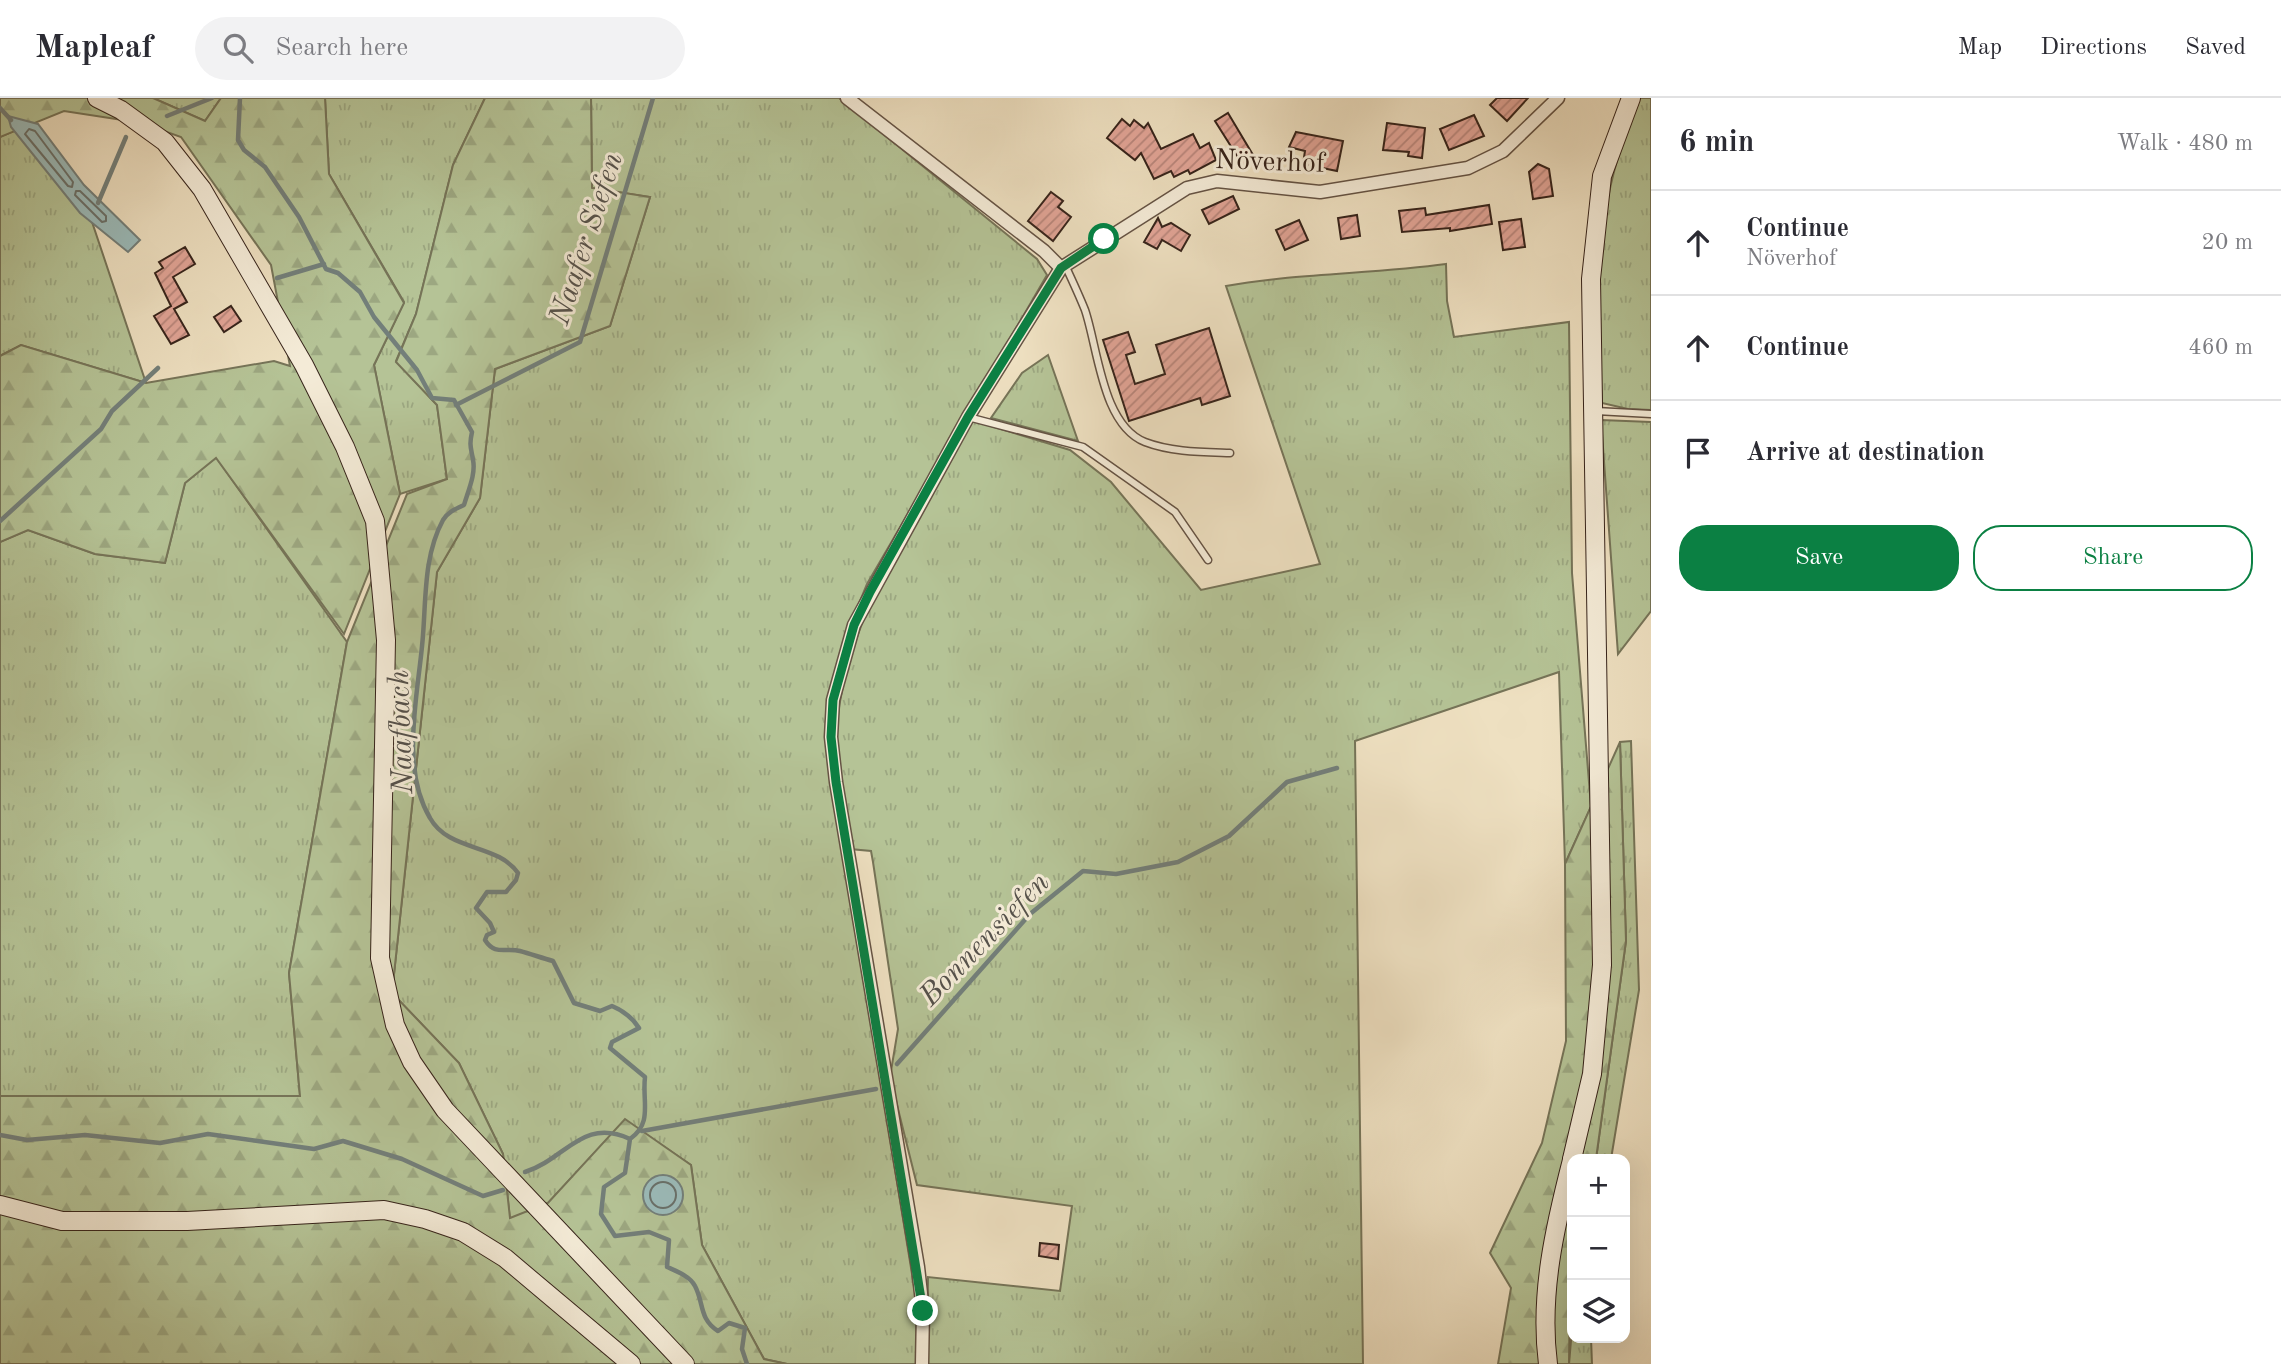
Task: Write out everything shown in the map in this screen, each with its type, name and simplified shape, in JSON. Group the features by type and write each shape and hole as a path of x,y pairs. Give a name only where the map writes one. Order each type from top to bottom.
{"main road":[{"path":"97,98 121,110 165,142 202,189 303,365 345,447 375,521 386,640 380,958 395,1025 406,1049 444,1110 685,1364"},
{"path":"1573,1154 1592,1074 1602,965 1591,279 1602,176 1631,98"},
{"path":"1548,1364 1545,1328 1548,1273 1567,1184"},
{"path":"0,1205 62,1221 187,1222 384,1210 425,1219 463,1232 505,1258 631,1364"}],"street":[{"path":"847,98 1063,267 968,417 854,625 833,700 831,737 836,782 918,1267 923,1311 922,1364"},
{"name":"Növerhof","path":"1063,267 1187,188 1217,181 1320,192 1468,168 1503,151 1558,98"}],"lane":[{"path":"1063,267 1085,310 1104,385 1124,428 1143,442 1163,447 1230,453"},
{"path":"1594,411 1651,414"},
{"path":"968,417 1083,447 1175,512 1208,560"}],"green space":[{"path":"0,98 153,98 205,121 221,98 325,98 329,174 404,303 374,365 400,494 344,634 216,458 185,483 165,563 95,554 28,530 0,542 0,356 21,345 146,383 274,361 290,366 271,265 181,137 142,123 64,111 0,137"},
{"path":"153,98 221,98 205,121"},
{"path":"325,98 485,98 453,165 416,314 396,361 437,405 447,479 400,494 374,365 404,302 329,174"},
{"path":"485,98 591,98 592,188 650,197 610,326 495,369 480,498 437,572 392,993 459,1063 503,1154 510,1218 548,1203 625,1119 691,1165 702,1245 764,1359 787,1364 0,1364 0,1096 300,1096 289,973 347,642 407,494 447,479 437,405 396,362 416,314 453,165"},
{"path":"591,98 839,98 1037,259 1047,275 867,584 844,640 827,709 868,1003 918,1311 917,1364 787,1364 764,1359 702,1245 691,1165 625,1120 548,1203 510,1219 503,1154 459,1063 392,993 437,572 480,498 495,369 610,326 650,197 592,188"},
{"path":"1639,98 1651,98 1651,410 1628,409 1602,403 1599,338 1599,274 1606,211 1621,148"},
{"path":"16,130 86,204 146,383 21,345 0,356 0,137"},
{"path":"1446,264 1447,301 1454,337 1569,322 1572,573 1591,807 1565,864 1559,672 1355,741 1363,1364 927,1364 928,1277 1060,1291 1072,1206 917,1185 890,1077 898,1029 871,851 850,849 836,751 841,694 852,652 885,572 971,420 1070,450 1111,482 1201,590 1320,564 1226,286 1281,278"},
{"path":"1048,355 1078,441 991,418 1022,373"},
{"path":"1601,420 1651,422 1651,611 1618,654"},
{"path":"216,457 347,642 289,973 300,1096 0,1096 0,542 28,530 95,554 165,563 185,483"},
{"path":"1631,741 1639,990 1612,1154 1597,1154 1626,941 1620,742"},
{"path":"1620,742 1626,941 1597,1154 1567,1154 1569,1364 1498,1364 1511,1288 1490,1253 1542,1143 1566,1041 1565,864"},
{"path":"1571,1343 1591,1343 1592,1364 1569,1364"}],"water":[{"path":"8,116 38,124 84,185 140,240 128,252 80,213 11,127"},
{"path":"663,1175 671,1176 677,1181 682,1187 682,1203 677,1209 671,1214 663,1215 655,1214 649,1209 644,1203 643,1195 644,1187 649,1181 655,1176"}],"building":[{"path":"1497,98 1528,98 1507,121 1490,105"},
{"path":"1228,113 1256,160 1244,167 1215,121"},
{"path":"1474,115 1484,136 1449,150 1440,129"},
{"path":"1122,119 1130,126 1134,120 1144,128 1148,123 1161,149 1193,134 1200,148 1209,143 1216,160 1190,174 1188,170 1174,177 1171,171 1154,179 1141,153 1135,160 1107,138"},
{"path":"1387,123 1425,128 1422,158 1408,156 1409,152 1383,150"},
{"path":"1296,132 1343,141 1337,171 1303,164 1305,151 1289,147"},
{"path":"1538,164 1549,169 1553,196 1533,199 1529,172"},
{"path":"1051,192 1063,201 1058,207 1071,217 1053,241 1028,221"},
{"path":"1233,196 1239,209 1209,224 1202,210"},
{"path":"1489,205 1492,224 1450,231 1450,228 1402,232 1399,211 1425,208 1426,215"},
{"path":"1357,215 1360,236 1341,239 1338,218"},
{"path":"1158,218 1162,227 1171,223 1190,235 1181,251 1162,240 1157,249 1144,242"},
{"path":"1521,219 1525,247 1503,250 1499,222"},
{"path":"1299,220 1308,240 1285,250 1276,230"},
{"path":"185,247 195,264 173,277 187,302 174,309 189,335 171,344 154,316 171,306 155,273 163,268 159,262"},
{"path":"231,306 241,321 224,332 214,317"},
{"path":"1209,328 1230,396 1202,405 1200,398 1129,421 1103,340 1128,332 1135,352 1126,355 1135,384 1165,374 1156,345"},
{"path":"1040,1243 1059,1245 1058,1259 1039,1256"}],"waterway":[{"path":"167,116 212,98"},
{"name":"Naafbach","path":"240,98 238,140 244,150 265,167 299,217 326,269 338,273 360,292 374,317 417,370 432,398 454,400 472,432 470,444 474,465 464,505 449,513 443,520 432,547 427,576 413,728 415,775 421,798 438,829 449,837 509,863 518,873 506,892 487,892 476,908 490,923 494,932 487,935 485,940 489,945 553,961 574,1003 600,1011 612,1006 627,1015 639,1028 612,1042 610,1048 645,1077 645,1111 642,1126 630,1139 625,1173 604,1187 601,1214 615,1236 649,1232 669,1240 667,1267 693,1282 705,1316 712,1326 718,1331 729,1323 745,1328 742,1349 747,1364"},
{"name":"Naafer Siefen","path":"456,405 580,342 653,98"},
{"path":"0,108 11,120"},
{"path":"98,203 126,137"},
{"path":"277,278 324,264"},
{"path":"0,521 101,429 112,411 158,368"},
{"name":"Bonnensiefen","path":"897,1064 1030,914 1083,871 1116,874 1178,862 1229,836 1287,782 1337,768"},
{"name":"Bonnensiefen","path":"642,1131 876,1089"},
{"path":"525,1172 586,1136 599,1133 630,1139"},
{"path":"0,1135 27,1140 85,1135 160,1143 208,1134 314,1149 343,1141 402,1159 483,1196 503,1190"}],"route":[{"path":"923,1311 900,1155 836,782 831,737 833,700 854,625 968,417 1061,268 1104,239"}]}
